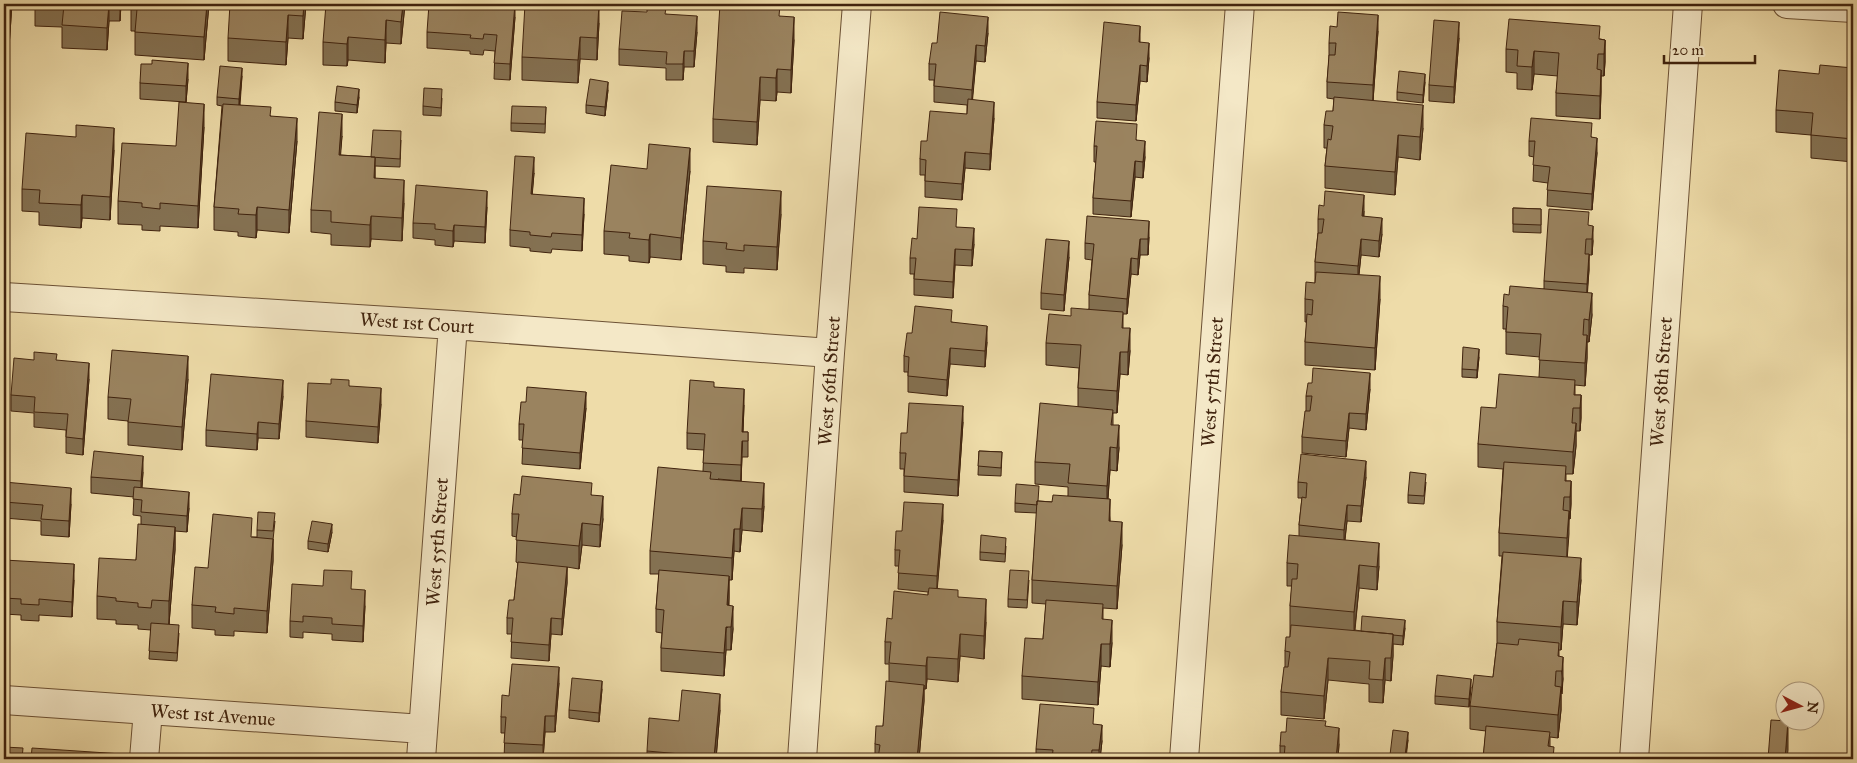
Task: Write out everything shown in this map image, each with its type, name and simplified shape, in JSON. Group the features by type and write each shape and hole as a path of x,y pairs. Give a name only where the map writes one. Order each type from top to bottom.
{"street":[{"name":"West 56th Street","path":"802,759 830,353 858,4"},
{"name":"West 57th Street","path":"1184,759 1240,4"},
{"name":"West 58th Street","path":"1634,759 1688,4"},
{"path":"1786,4 1853,8"},
{"name":"West 1st Court","path":"4,297 453,325 830,353"},
{"name":"West 55th Street","path":"420,759 453,325"},
{"name":"West 1st Avenue","path":"4,700 423,729"},
{"path":"144,759 148,710"}],"building":[{"path":"4,4 11,4 9,31 4,30"},
{"path":"48,4 109,4 107,28 62,25 64,5"},
{"path":"132,4 207,4 204,37 135,32 137,9 131,8"},
{"path":"230,4 304,4 303,16 288,15 286,42 228,38"},
{"path":"326,4 403,4 401,22 386,20 385,40 348,37 347,44 323,42"},
{"path":"429,4 515,4 510,64 494,63 497,35 484,34 483,39 470,38 471,35 427,32"},
{"path":"525,4 599,4 597,38 580,37 578,60 522,57"},
{"path":"720,4 780,5 779,16 794,17 791,70 777,69 776,78 760,77 757,122 713,119"},
{"path":"647,7 666,8 665,14 697,16 694,51 684,51 683,64 666,64 667,52 619,49 622,11 647,12"},
{"path":"940,12 988,17 985,46 976,45 972,90 934,86 936,64 929,64 932,43 937,43"},
{"path":"1338,12 1378,15 1373,85 1327,82 1329,55 1335,55 1336,43 1329,43 1330,26 1337,27"},
{"path":"1509,19 1600,26 1599,39 1605,40 1604,54 1598,54 1597,69 1601,70 1600,96 1556,93 1559,53 1534,51 1532,67 1517,66 1518,50 1506,49"},
{"path":"1434,20 1459,22 1454,87 1429,85"},
{"path":"1104,22 1140,26 1139,42 1149,43 1147,66 1140,65 1136,105 1097,102"},
{"path":"152,60 188,63 186,86 140,83 141,64 152,64"},
{"path":"1820,65 1853,68 1853,139 1811,135 1813,113 1776,110 1779,70 1819,74"},
{"path":"220,66 242,68 239,99 217,97"},
{"path":"1399,71 1425,74 1423,95 1397,92"},
{"path":"590,79 608,82 605,107 586,105"},
{"path":"337,86 359,89 357,105 335,102"},
{"path":"424,88 442,89 441,108 423,106"},
{"path":"1334,97 1423,105 1420,137 1398,135 1395,172 1325,166 1328,139 1331,140 1333,126 1324,125 1326,111 1333,111"},
{"path":"968,99 994,102 990,154 965,152 962,184 925,181 926,160 920,159 921,141 927,141 930,111 967,114"},
{"path":"179,102 204,104 198,206 160,203 160,209 142,207 142,203 118,201 122,143 176,146"},
{"path":"223,104 271,107 270,116 297,118 289,210 257,207 256,215 238,214 239,209 214,207"},
{"path":"512,106 546,107 545,124 511,123"},
{"path":"319,112 342,114 339,155 375,157 374,178 404,180 402,218 371,216 370,225 331,222 331,211 311,210"},
{"path":"1531,118 1592,123 1591,137 1597,138 1592,194 1547,190 1550,167 1533,165 1535,141 1529,141"},
{"path":"1096,121 1137,124 1136,140 1145,141 1143,162 1135,161 1131,201 1093,198 1097,146 1094,146"},
{"path":"76,125 114,128 110,197 82,195 81,205 39,203 40,190 22,189 26,133 76,137"},
{"path":"373,130 401,131 400,159 371,157"},
{"path":"649,144 690,148 681,238 650,234 649,240 629,238 630,233 604,231 611,165 647,169"},
{"path":"515,156 534,157 531,194 584,198 582,235 552,233 551,237 530,235 530,232 510,230"},
{"path":"416,185 487,191 485,227 454,225 453,231 435,229 435,224 413,223"},
{"path":"707,186 781,191 777,247 744,245 744,251 726,249 727,243 703,241"},
{"path":"1325,191 1364,195 1362,216 1382,218 1379,241 1361,239 1358,266 1315,262 1318,233 1322,233 1324,219 1318,219 1319,205 1324,206"},
{"path":"919,207 957,209 956,227 974,228 972,250 955,249 953,282 914,279 916,258 910,258 912,238 917,239"},
{"path":"1513,208 1541,209 1541,225 1513,224"},
{"path":"1549,209 1589,212 1588,225 1593,226 1592,239 1586,239 1585,254 1589,254 1587,284 1544,281"},
{"path":"1087,216 1149,221 1148,239 1140,239 1138,259 1131,258 1127,299 1089,295 1094,244 1085,243"},
{"path":"1046,239 1069,241 1064,295 1041,293"},
{"path":"1316,272 1380,276 1375,348 1305,342 1307,314 1312,315 1313,300 1305,299 1306,282 1315,283"},
{"path":"1510,286 1592,293 1589,320 1584,319 1583,335 1587,335 1585,363 1539,360 1541,334 1506,332 1508,307 1503,306 1504,294 1509,295"},
{"path":"915,306 952,310 951,322 987,326 985,351 950,348 947,380 908,376 909,357 904,356 907,333 912,333"},
{"path":"1071,308 1123,312 1122,328 1130,328 1128,352 1120,352 1117,391 1078,388 1081,345 1046,343 1049,314 1071,316"},
{"path":"1463,347 1479,349 1477,370 1462,369"},
{"path":"112,350 188,356 182,427 128,422 131,399 108,397"},
{"path":"34,352 57,354 56,360 89,363 83,439 66,437 68,414 34,412 35,397 11,395 14,358 34,360"},
{"path":"1313,368 1370,373 1366,414 1349,413 1346,441 1302,437 1305,411 1310,411 1312,396 1306,396 1308,383 1312,383"},
{"path":"211,374 283,380 279,424 258,422 257,434 206,430"},
{"path":"1499,374 1575,380 1574,395 1581,395 1580,408 1573,408 1572,423 1576,423 1573,452 1478,444 1481,407 1496,408"},
{"path":"331,379 349,380 349,386 381,388 378,427 306,421 308,383 331,384"},
{"path":"690,380 714,382 714,387 744,389 742,432 748,432 748,441 742,441 741,465 703,463 705,434 687,433"},
{"path":"527,387 586,392 580,453 522,448 524,424 519,424 521,402 526,402"},
{"path":"909,403 963,406 958,480 904,476 906,453 900,453 901,433 907,433"},
{"path":"1040,403 1113,410 1111,425 1119,425 1117,448 1110,447 1107,486 1068,483 1070,464 1035,462"},
{"path":"94,451 143,456 141,481 91,477"},
{"path":"979,451 1002,452 1001,468 978,466"},
{"path":"1301,454 1366,461 1361,506 1347,505 1344,530 1299,525 1302,497 1306,498 1307,483 1298,482"},
{"path":"1504,462 1566,466 1565,481 1571,481 1570,497 1564,497 1563,510 1569,511 1567,538 1499,533"},
{"path":"658,467 711,472 710,479 764,483 762,509 742,508 740,529 734,529 732,558 650,551"},
{"path":"1410,472 1426,474 1424,496 1408,495"},
{"path":"522,476 592,483 591,495 603,496 600,525 582,523 579,546 516,540 519,514 512,514 514,494 520,495"},
{"path":"4,482 71,488 69,521 41,519 43,505 4,502"},
{"path":"1016,484 1039,486 1037,505 1015,503"},
{"path":"134,487 189,492 187,516 141,512 142,500 133,499"},
{"path":"1053,495 1110,499 1109,521 1122,522 1117,586 1032,580 1037,501 1052,502"},
{"path":"904,502 943,504 937,576 898,573 900,550 895,550 896,531 902,531"},
{"path":"258,512 275,513 273,531 257,530"},
{"path":"213,514 252,518 251,537 273,539 267,611 234,608 234,614 215,612 216,607 192,605 195,567 208,568"},
{"path":"312,521 332,524 328,544 308,541"},
{"path":"138,524 175,527 169,601 152,600 151,608 138,607 138,603 116,601 116,598 97,596 99,558 136,560"},
{"path":"981,535 1006,538 1005,554 980,552"},
{"path":"1289,535 1379,543 1377,567 1359,565 1354,612 1290,606 1292,579 1297,579 1298,564 1287,563"},
{"path":"1503,552 1581,558 1577,602 1563,601 1561,627 1497,622"},
{"path":"4,560 74,564 72,602 39,599 39,605 21,604 21,599 4,598"},
{"path":"518,562 567,567 562,619 551,618 549,645 511,642 513,618 507,618 509,600 514,600"},
{"path":"324,570 352,571 351,589 365,590 363,626 332,624 332,618 303,616 303,622 290,621 292,584 323,586"},
{"path":"659,570 729,576 727,605 733,606 731,627 726,627 724,653 661,648 664,610 656,609"},
{"path":"1010,570 1029,571 1027,600 1008,599"},
{"path":"929,588 958,590 958,597 986,599 984,636 960,634 958,659 927,657 926,666 889,663 891,642 885,642 887,618 892,619 894,591 928,595"},
{"path":"1046,600 1103,604 1102,619 1112,620 1110,644 1101,644 1098,682 1022,676 1025,638 1043,639"},
{"path":"1362,616 1405,620 1403,636 1361,631"},
{"path":"151,623 179,625 177,653 149,651"},
{"path":"1291,625 1393,634 1391,658 1385,658 1383,680 1369,679 1370,661 1328,658 1324,696 1281,692 1284,667 1288,667 1290,652 1285,651 1286,637 1290,637"},
{"path":"1519,639 1559,643 1558,656 1563,657 1562,671 1556,671 1555,686 1561,687 1558,715 1470,706 1474,675 1493,677 1497,643 1518,645"},
{"path":"512,664 559,667 555,716 545,716 543,745 504,743 506,717 501,717 502,695 509,696"},
{"path":"1437,675 1471,679 1469,699 1435,696"},
{"path":"572,678 602,681 599,713 569,710"},
{"path":"886,681 924,685 917,759 878,759 880,745 875,744 876,726 883,726"},
{"path":"682,690 720,694 714,757 647,751 649,718 679,721"},
{"path":"1040,704 1094,708 1093,724 1102,725 1099,750 1092,750 1091,759 1052,759 1053,750 1036,749"},
{"path":"1287,718 1326,721 1325,726 1339,728 1336,759 1284,759 1285,746 1280,746 1281,732 1286,732"},
{"path":"1771,720 1774,720 1774,730 1787,730 1785,759 1768,759"},
{"path":"1486,726 1550,732 1548,746 1554,747 1553,759 1483,759"},
{"path":"1393,730 1408,732 1405,756 1390,755"},
{"path":"4,747 23,748 22,759 4,759"},
{"path":"32,748 122,754 122,759 31,759"},
{"path":"159,757 185,759 159,759"}]}
